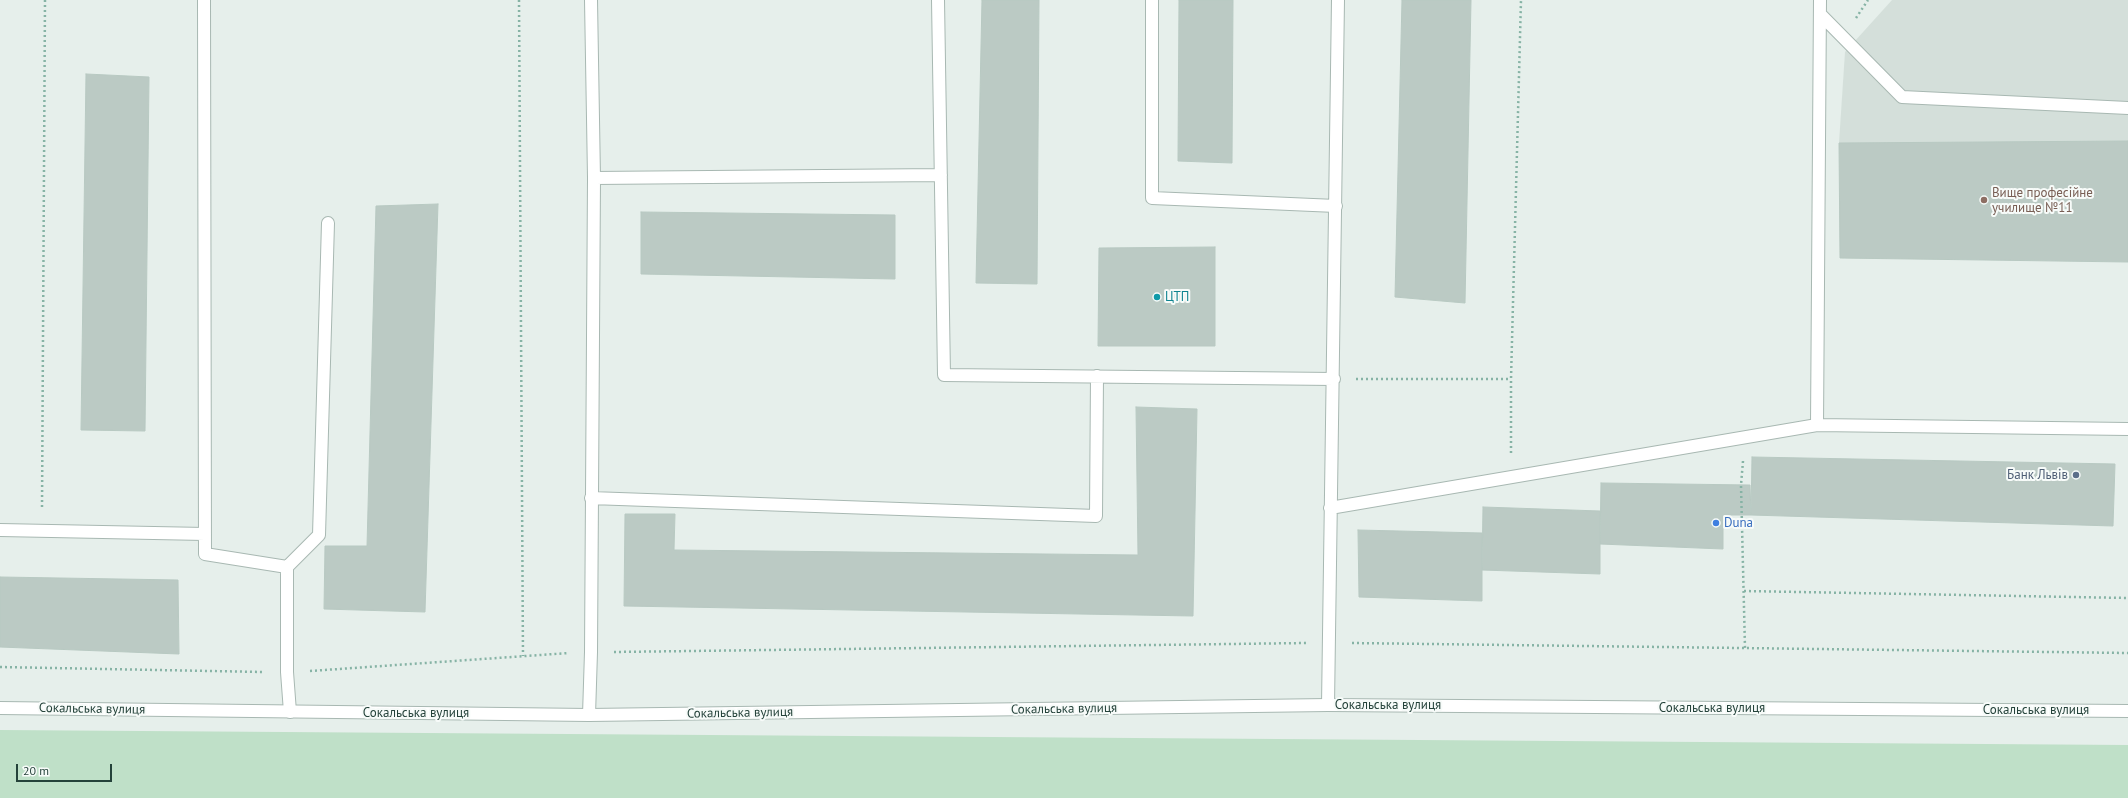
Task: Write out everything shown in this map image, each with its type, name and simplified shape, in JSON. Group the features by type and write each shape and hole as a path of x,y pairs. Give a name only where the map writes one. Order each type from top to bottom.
{"street":[{"path":"204,0 205,554 287,567"},
{"path":"589,715 591,652 594,178 592,0"},
{"path":"938,0 944,376 1334,379"},
{"path":"1152,0 1152,198 1336,206"},
{"path":"1328,705 1330,508 1334,379 1338,0"},
{"path":"1817,425 1820,0"},
{"path":"1820,14 1902,97 2128,108"},
{"path":"594,178 941,175"},
{"path":"290,712 287,672 287,567 319,535 328,223"},
{"path":"591,498 1096,516 1097,376"},
{"path":"1330,508 1817,425 2128,429"},
{"path":"0,530 205,534"},
{"name":"Сокальська вулиця","path":"0,708 589,715 1328,705 2128,711"}],"path":[{"path":"42,531 45,0"},
{"path":"519,0 523,656"},
{"path":"1512,476 1511,379 1520,0"},
{"path":"1334,379 1511,379"},
{"path":"1745,437 1741,485 1745,648"},
{"path":"1744,592 2128,598"},
{"path":"0,667 287,672 591,652 1329,643 2128,653"}],"shaded area":[{"path":"1892,0 2128,0 2128,261 1840,258 1839,143 1845,52"}],"green space":[{"path":"0,730 2128,745 2128,798 0,798"}],"building":[{"path":"982,0 1039,0 1037,284 976,283"},
{"path":"1179,0 1233,0 1232,163 1178,161"},
{"path":"1402,0 1471,0 1465,303 1395,297"},
{"path":"86,74 149,77 145,431 81,430"},
{"name":"Вище професійне училище №11","path":"2128,141 2128,262 1840,258 1839,143"},
{"path":"438,204 425,612 324,609 325,546 367,546 376,206"},
{"path":"641,212 895,215 895,279 641,274"},
{"name":"ЦТП","path":"1215,247 1215,346 1098,346 1099,248"},
{"path":"1136,407 1197,409 1193,616 624,606 625,514 675,514 674,550 1138,555"},
{"path":"1752,457 2115,464 2113,526 1751,515"},
{"path":"1601,483 1750,485 1751,515 1723,515 1723,549 1600,544"},
{"path":"1483,507 1600,511 1600,574 1482,570"},
{"path":"1358,530 1482,533 1482,601 1359,597"},
{"path":"0,577 178,580 179,654 0,647"}],"place":[{"name":"Вище професійне училище №11","path":"1984,200"},
{"name":"ЦТП","path":"1157,297"},
{"name":"Банк Львів","path":"2076,475"},
{"name":"Duna","path":"1716,523"}]}
